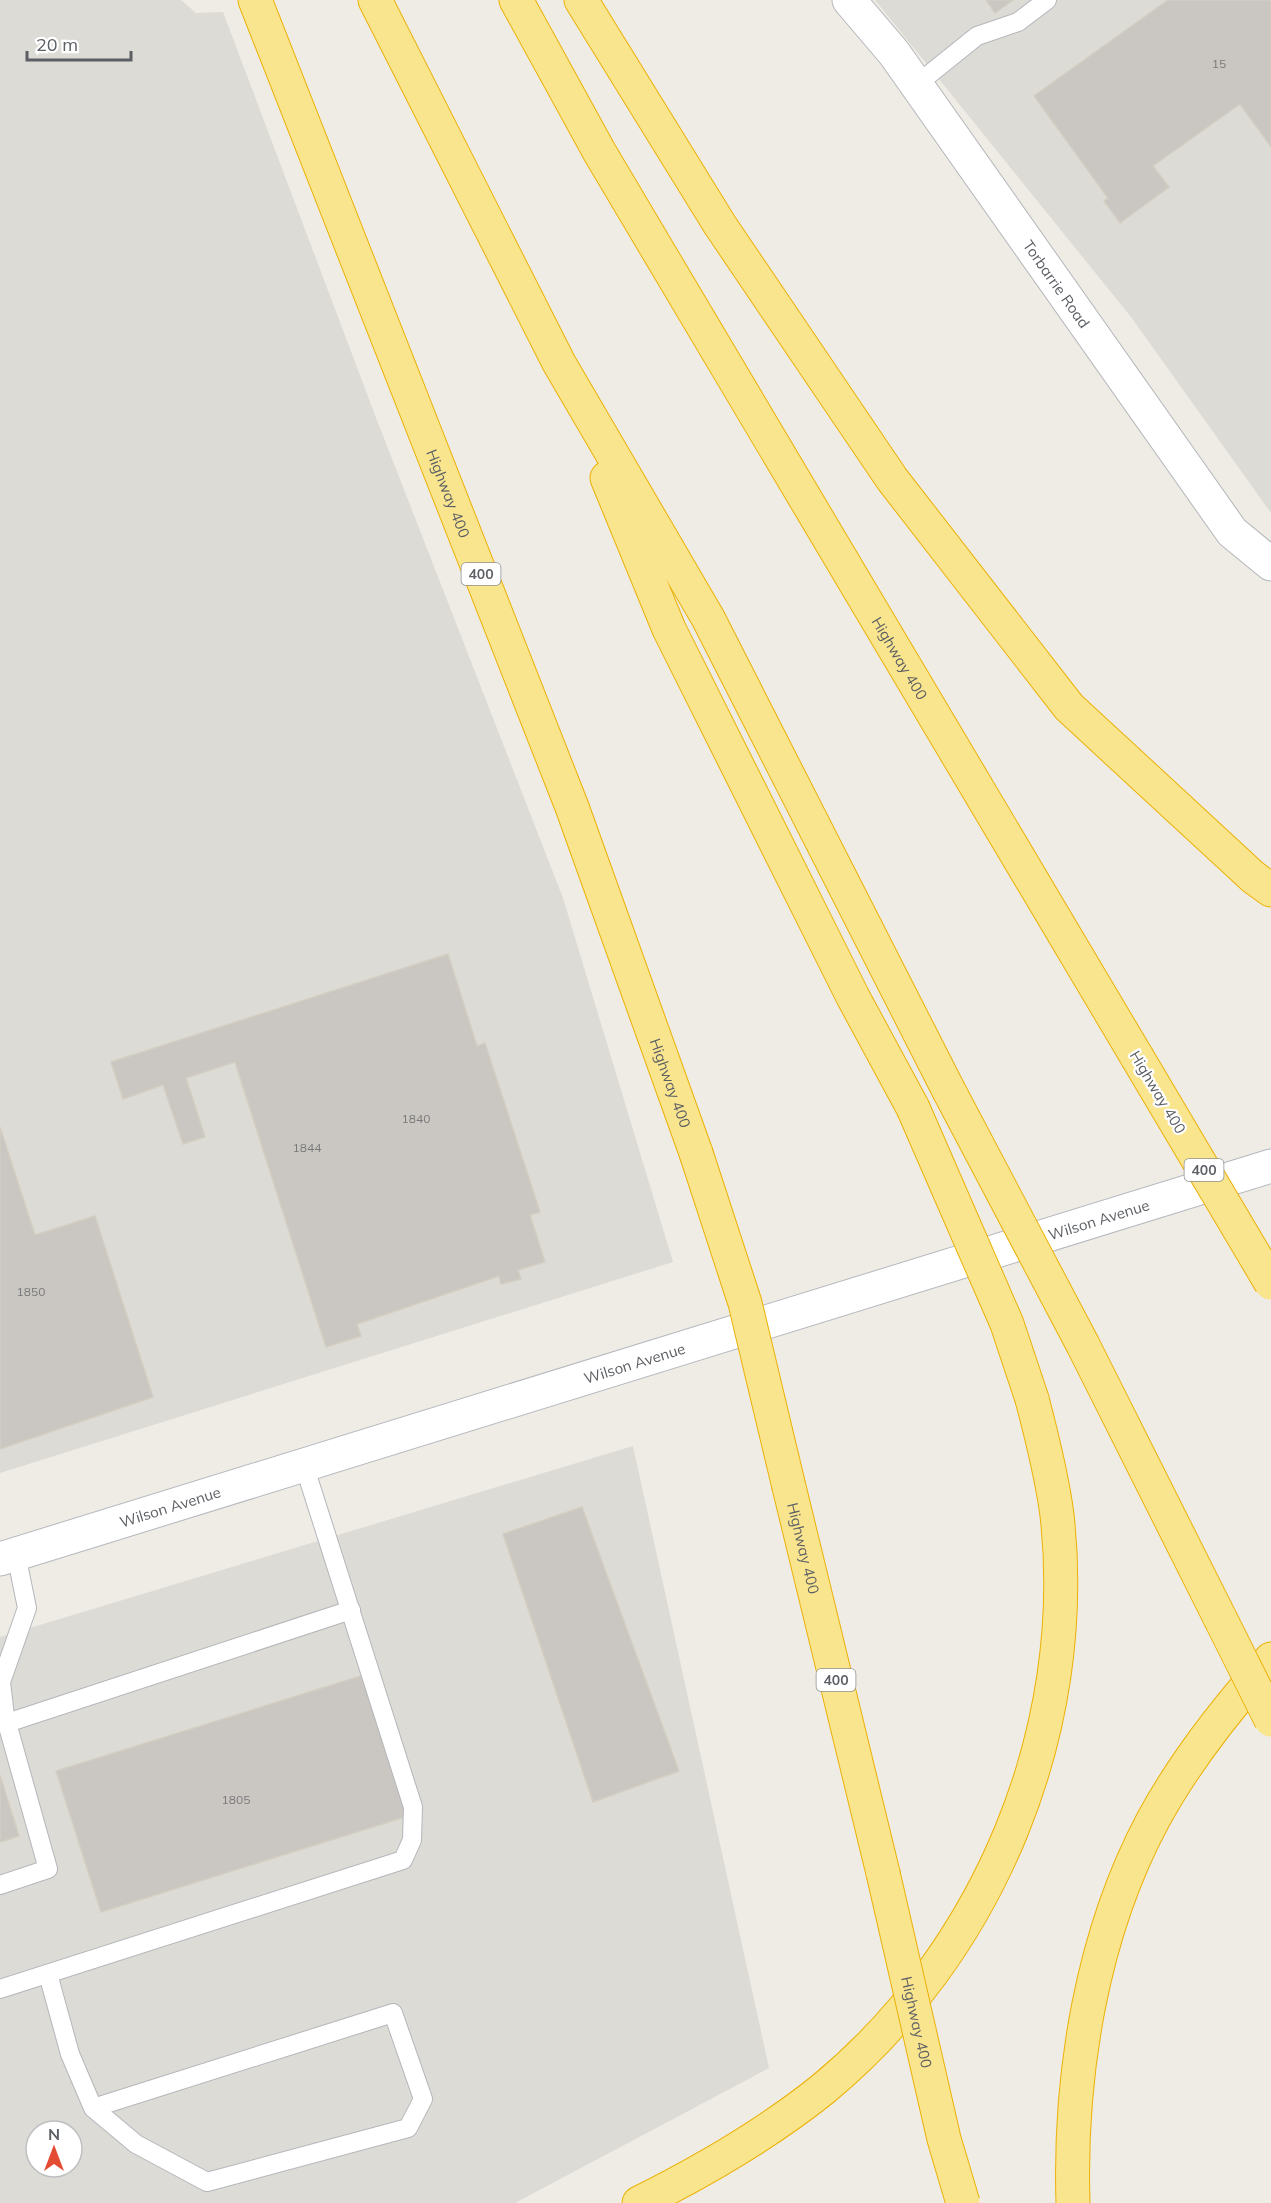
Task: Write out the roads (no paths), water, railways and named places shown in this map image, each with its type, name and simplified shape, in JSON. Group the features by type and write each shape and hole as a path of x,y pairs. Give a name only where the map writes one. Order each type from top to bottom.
{"highway":[{"name":"Highway 400","path":"255,0 572,807 696,1153 745,1303 883,1873 944,2139 963,2203"},
{"path":"375,0 559,363 708,618 948,1089 1083,1345 1271,1720"},
{"name":"Highway 400","path":"516,0 606,164 1271,1283"},
{"path":"581,0 720,225 906,498 1069,707 1253,877 1271,890"},
{"path":"559,363 669,629 853,997 913,1108 973,1240 1007,1324 1032,1399 1057,1515 1060,1581 1055,1671 1036,1761 1018,1814 992,1876 944,1959 888,2025 823,2088 699,2174 639,2203"},
{"path":"1073,2203 1072,2157 1077,2093 1088,2021 1112,1916 1132,1863 1153,1820 1202,1741 1271,1659"}],"main road":[{"name":"Torbarrie Road","path":"849,0 894,53 1232,532 1271,564"},
{"name":"Wilson Avenue","path":"8,1557 1271,1166"}],"lane":[{"path":"916,85 977,36 1018,22 1047,0"},
{"path":"0,1989 403,1860 412,1840 413,1807 304,1465"},
{"path":"0,1884 48,1869 7,1723 2,1682 27,1608 8,1557"},
{"path":"7,1723 351,1610"},
{"path":"48,1974 70,2054 93,2109 136,2144 207,2182 408,2128 423,2099 393,2013 93,2109"}]}
